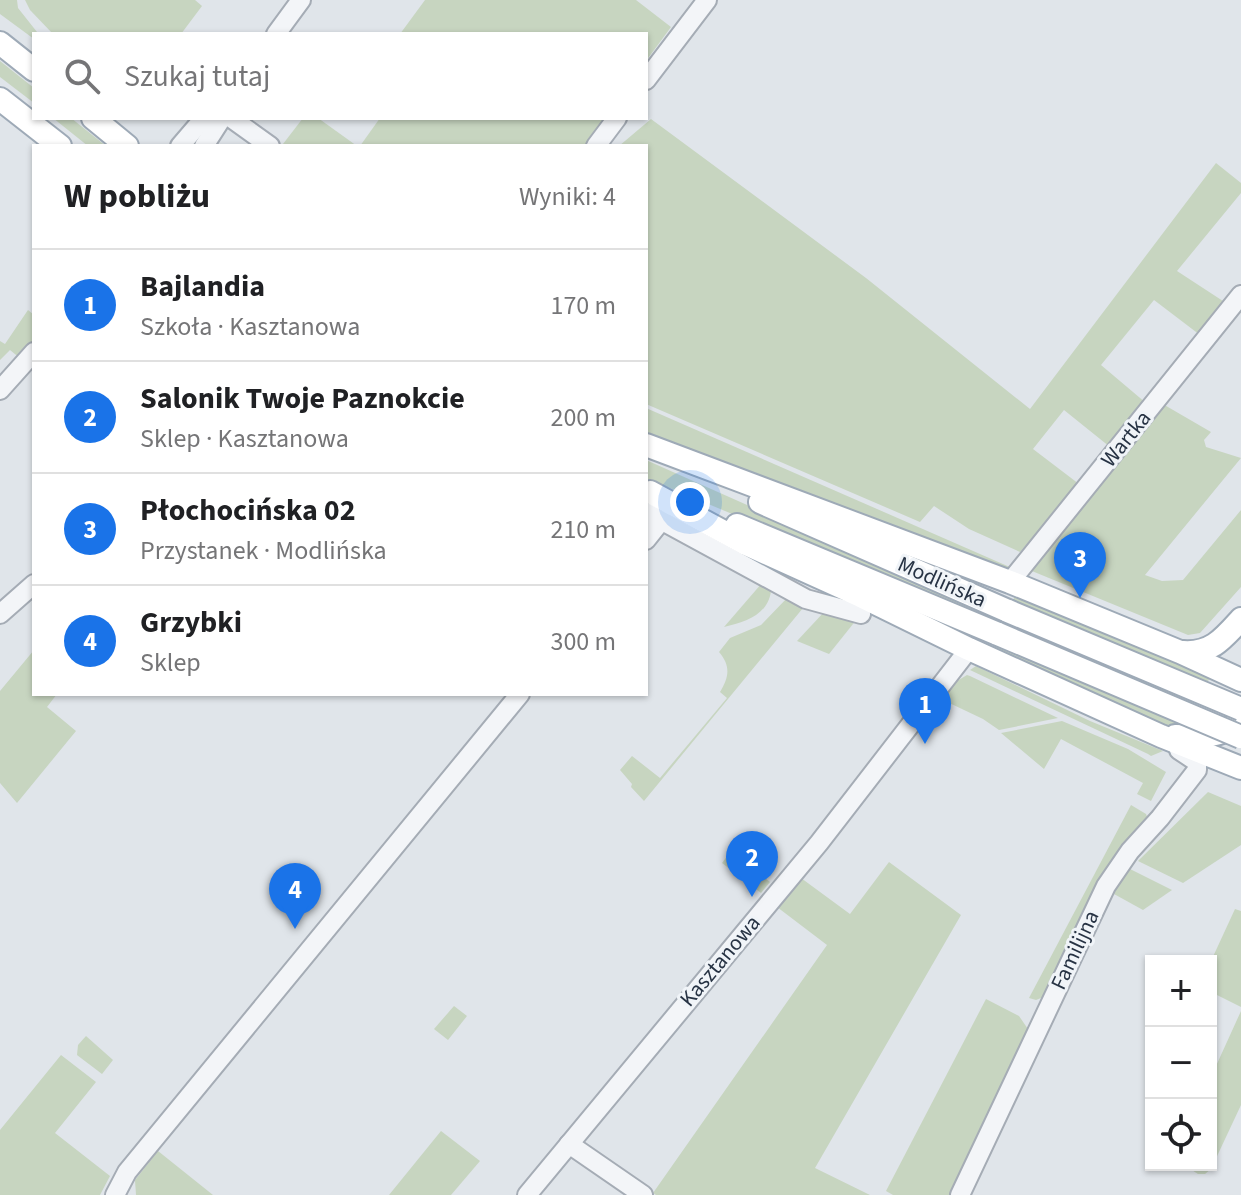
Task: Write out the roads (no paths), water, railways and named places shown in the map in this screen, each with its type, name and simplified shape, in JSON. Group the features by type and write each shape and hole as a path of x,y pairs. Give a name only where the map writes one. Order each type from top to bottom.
{"main road":[{"path":"0,43 32,68"},
{"path":"0,99 57,144"},
{"path":"95,120 125,144"},
{"name":"Modlińska","path":"648,447 1010,582 1241,679"},
{"name":"Modlińska","path":"648,447 764,504 1241,709"},
{"path":"651,504 861,596 1161,736 1241,768"},
{"name":"Modlińska","path":"651,504 785,543 1235,730"},
{"path":"1180,652 1200,653 1214,647 1241,619"},
{"path":"1241,679 1224,714 1235,730 1232,754 1241,761"},
{"path":"1161,736 1203,736 1235,730"}],"street":[{"path":"277,32 301,0"},
{"path":"648,77 707,0"},
{"path":"182,144 202,120"},
{"path":"205,144 221,120"},
{"path":"234,120 267,144"},
{"path":"598,144 616,120"},
{"name":"Wartka","path":"1010,582 1241,295"},
{"path":"0,390 32,354"},
{"path":"648,526 651,504 806,599 861,614"},
{"path":"0,614 32,586"},
{"name":"Kasztanowa","path":"527,1195 819,843 969,649"},
{"path":"115,1195 127,1172 518,696"},
{"name":"Familijna","path":"960,1195 1106,886 1130,851 1197,770 1197,762 1161,736"},
{"path":"569,1144 643,1195"}],"place":[{"name":"Płochocińska 02","path":"1080,598"},
{"name":"Bajlandia","path":"925,744"},
{"name":"Salonik Twoje Paznokcie","path":"752,897"},
{"name":"Grzybki","path":"295,929"}]}
